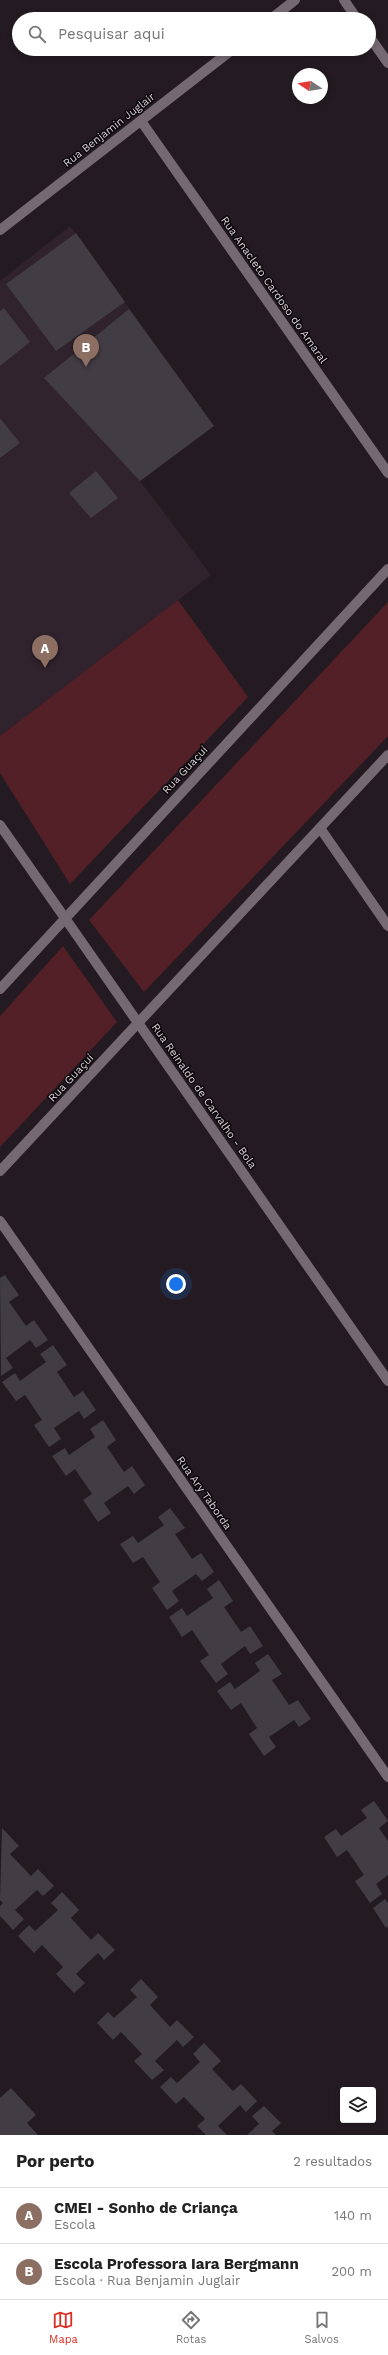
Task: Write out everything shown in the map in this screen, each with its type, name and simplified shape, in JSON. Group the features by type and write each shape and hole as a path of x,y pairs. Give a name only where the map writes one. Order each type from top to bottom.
{"street":[{"path":"280,12 295,0"},
{"path":"344,0 352,12"},
{"path":"376,46 388,63"},
{"name":"Rua Benjamin Juglair","path":"0,230 224,56"},
{"name":"Rua Anacleto Cardoso do Amaral","path":"141,121 388,473"},
{"name":"Rua Guaçuí","path":"0,988 388,569"},
{"name":"Rua Guaçuí","path":"0,1171 388,755"},
{"name":"Rua Reinaldo de Carvalho - Bola","path":"0,825 388,1381"},
{"path":"320,828 388,926"},
{"name":"Rua Ary Taborda","path":"0,1222 388,1777"}],"shaded area":[{"path":"70,226 214,426 140,481 211,575 0,736 0,281"},
{"path":"178,600 248,697 70,884 0,773 0,736"},
{"path":"388,602 388,736 144,992 89,920"},
{"path":"63,946 117,1022 0,1147 0,1016"}],"building":[{"path":"76,233 125,302 56,351 6,284"},
{"path":"4,308 30,342 0,366 0,311"},
{"path":"129,309 214,426 140,481 44,378"},
{"path":"0,418 20,443 0,458"},
{"path":"96,471 118,498 91,518 69,493"},
{"path":"5,1275 19,1295 9,1302 26,1326 34,1320 48,1340 36,1348 30,1340 6,1358 13,1368 1,1376 0,1278"},
{"path":"53,1345 67,1365 57,1372 74,1397 83,1391 96,1410 84,1419 79,1411 54,1428 61,1439 49,1447 34,1425 42,1420 25,1395 16,1401 2,1382 15,1373 20,1381 46,1362 40,1354"},
{"path":"103,1420 116,1440 107,1447 124,1472 132,1466 145,1485 134,1494 128,1486 104,1503 111,1513 98,1522 83,1500 92,1494 75,1469 66,1476 52,1456 65,1448 69,1455 95,1437 90,1429"},
{"path":"170,1508 185,1528 175,1534 192,1559 201,1553 214,1572 202,1581 196,1574 172,1591 179,1601 167,1610 152,1588 160,1582 143,1557 133,1563 120,1544 133,1536 138,1543 164,1525 158,1517"},
{"path":"219,1580 233,1601 224,1607 241,1632 250,1626 263,1646 250,1654 245,1646 221,1664 228,1674 216,1683 200,1661 209,1655 192,1630 182,1637 169,1617 182,1608 187,1616 213,1598 207,1589"},
{"path":"268,1654 282,1674 272,1680 289,1705 298,1700 311,1719 299,1727 294,1720 269,1737 276,1747 264,1756 249,1734 257,1728 241,1703 231,1710 217,1691 230,1682 235,1689 260,1671 255,1663"},
{"path":"374,1801 388,1821 379,1828 388,1841 388,1875 376,1884 382,1894 370,1903 355,1881 364,1875 347,1850 337,1857 324,1837 336,1829 341,1836 367,1818 361,1810"},
{"path":"2,1828 19,1846 10,1854 31,1876 38,1869 54,1886 43,1896 37,1890 15,1910 24,1919 13,1930 0,1916 0,1906 3,1903 0,1900"},
{"path":"62,1892 79,1910 71,1918 91,1940 98,1933 115,1950 104,1960 98,1953 76,1974 85,1983 74,1993 56,1974 63,1967 42,1945 34,1953 18,1936 29,1925 35,1931 58,1910 51,1903"},
{"path":"385,1899 388,1903 388,1926 386,1928 373,1908"},
{"path":"141,1979 158,1997 150,2005 170,2027 177,2020 194,2037 183,2047 177,2040 155,2061 164,2070 152,2080 134,2061 142,2054 121,2032 113,2040 97,2023 108,2012 114,2018 137,1997 130,1990"},
{"path":"204,2043 221,2061 212,2069 233,2091 241,2084 257,2101 246,2112 240,2105 218,2126 227,2135 206,2135 197,2126 205,2119 184,2097 176,2104 160,2087 171,2077 177,2083 200,2062 193,2054"},
{"path":"11,2088 36,2115 27,2123 38,2135 0,2135 0,2098"},
{"path":"264,2106 281,2123 272,2131 276,2135 247,2135 259,2124 252,2116"}],"place":[{"name":"Escola Professora Iara Bergmann","path":"86,367"},
{"name":"CMEI - Sonho de Criança","path":"45,668"}]}
